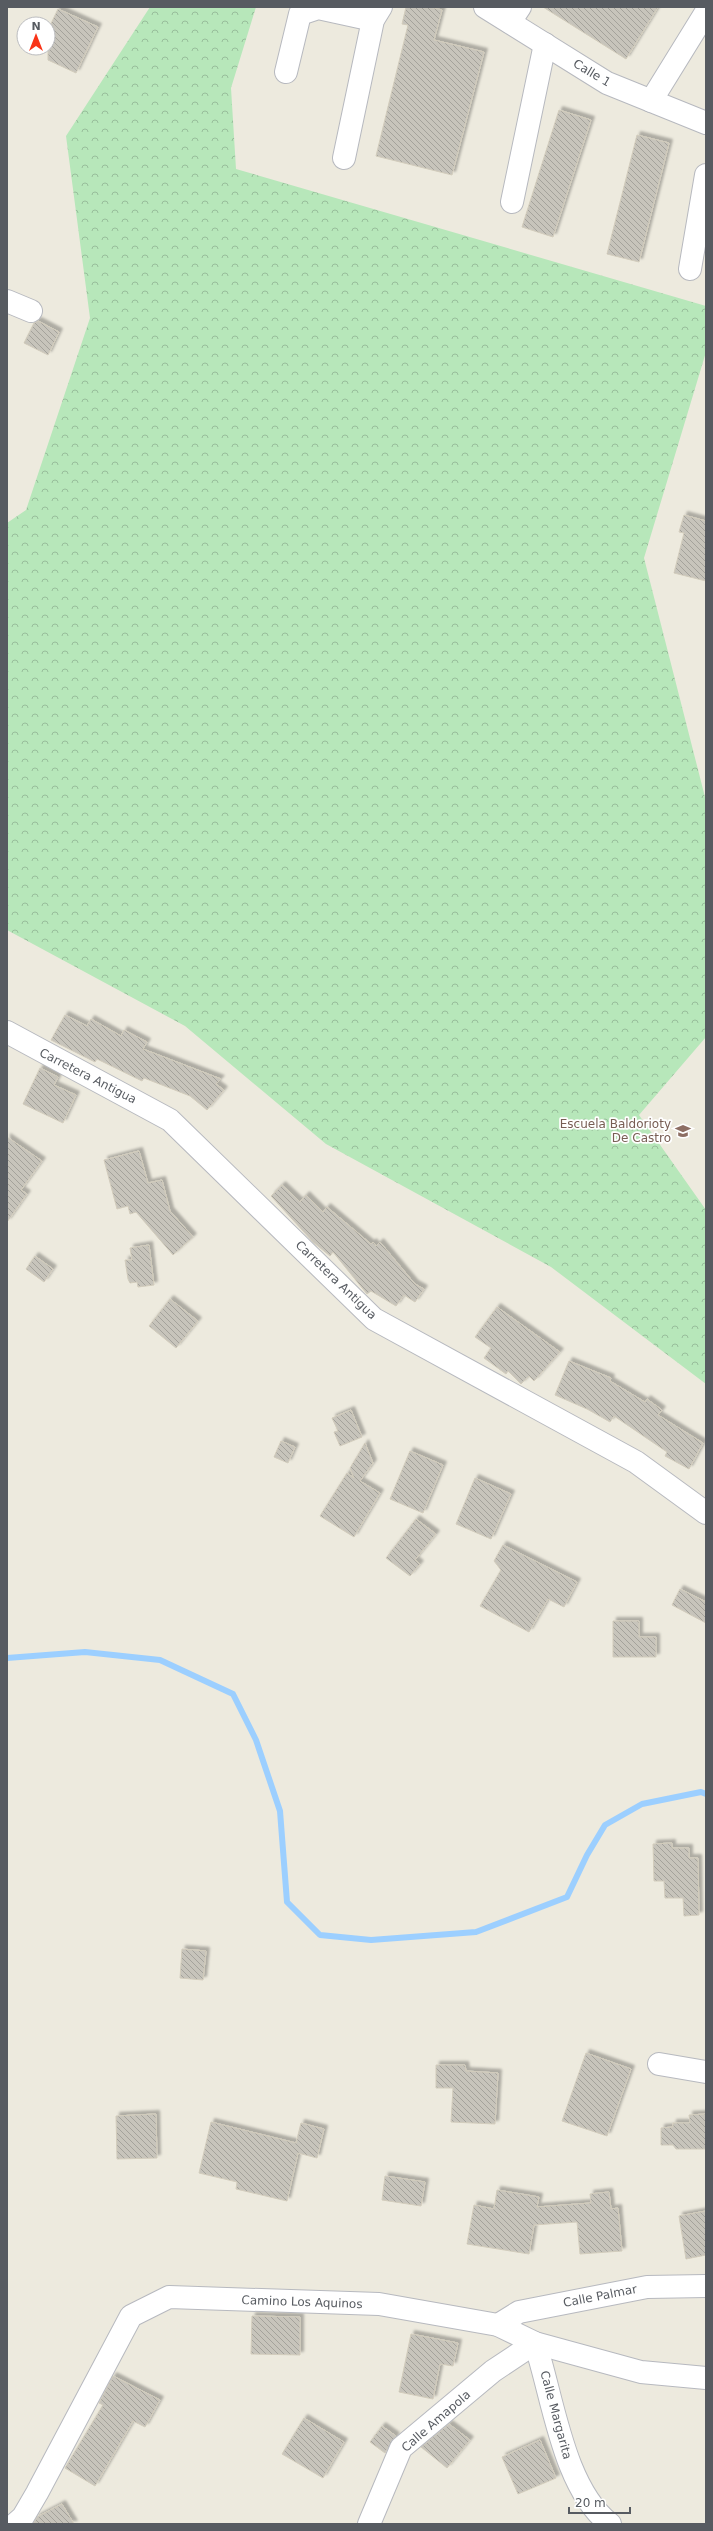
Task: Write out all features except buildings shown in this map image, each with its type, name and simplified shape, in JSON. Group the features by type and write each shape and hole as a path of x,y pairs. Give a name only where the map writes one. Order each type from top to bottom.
{"street":[{"name":"Calle 1","path":"485,7 515,15 546,44 607,83 706,123"},
{"path":"286,72 300,14 318,8 377,13 344,158"},
{"path":"651,101 706,12"},
{"path":"512,202 546,44"},
{"path":"690,269 706,175"},
{"path":"7,301 31,311"},
{"name":"Carretera Antigua","path":"7,1032 170,1120 374,1319 636,1462 706,1513"},
{"path":"659,2064 706,2072"},
{"name":"Calle Palmar","path":"498,2325 519,2312 640,2288 706,2286"},
{"name":"Camino Los Aquinos","path":"22,2522 132,2316 169,2297 379,2304 498,2325 535,2343 641,2372 706,2378"},
{"name":"Calle Amapola","path":"369,2524 401,2448 493,2371 535,2343"},
{"name":"Calle Margarita","path":"535,2343 567,2461 597,2514 610,2524"}],"green space":[{"path":"150,7 256,7 231,88 236,169 706,306 706,352 644,558 706,801 706,1037 639,1115 706,1210 706,1384 551,1267 326,1144 185,1026 7,930 7,523 26,510 90,318 66,136"}],"waterway":[{"path":"7,1658 85,1652 160,1660 233,1694 256,1740 280,1811 287,1902 320,1935 371,1940 476,1932 567,1897 587,1855 605,1825 642,1804 701,1792 706,1794"}],"place":[{"name":"Escuela Baldorioty De Castro","path":"683,1131"}]}
